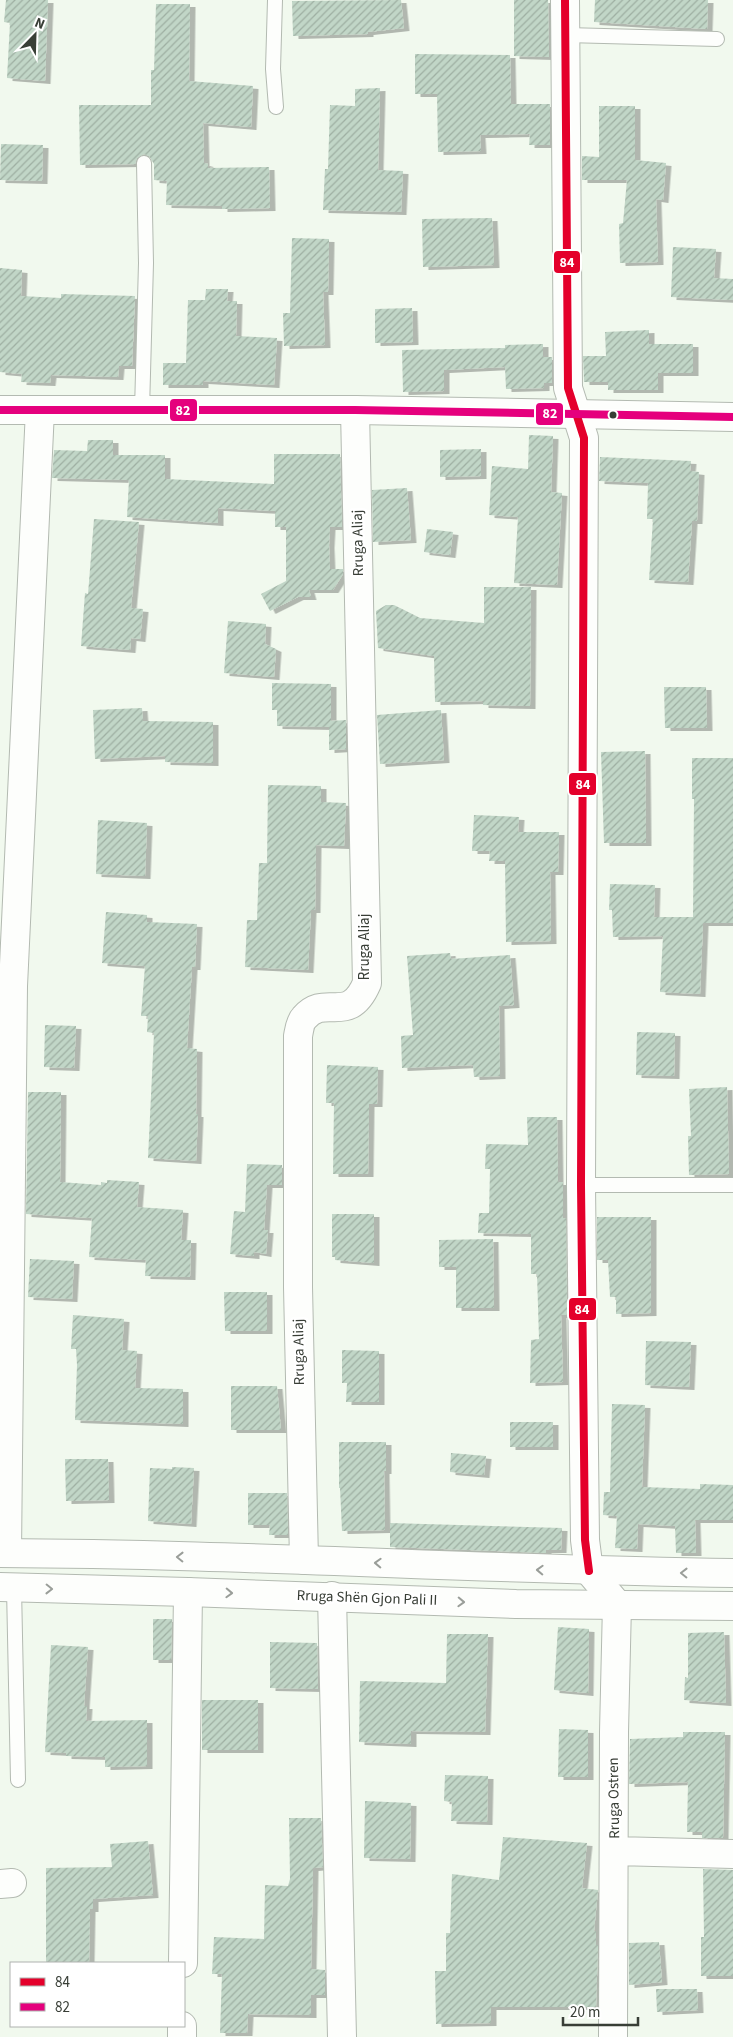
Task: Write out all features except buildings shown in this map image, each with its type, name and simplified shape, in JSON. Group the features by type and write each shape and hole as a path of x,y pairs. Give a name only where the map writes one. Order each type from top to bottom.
{"street":[{"path":"565,0 568,388 584,438 581,1185 585,1540 589,1571 617,1604"},
{"path":"0,410 355,410 577,413 733,418"},
{"path":"40,410 13,986 4,1553 304,1560 589,1571 733,1573"},
{"name":"Rruga Aliaj","path":"304,1560 298,1277 298,1036 303,1018 318,1008 348,1006 360,998 367,983 355,410"},
{"name":"Rruga Shën Gjon Pali II","path":"7,1588 332,1596 516,1604 733,1606"},
{"path":"183,1962 188,1592"},
{"path":"332,1596 342,2037"},
{"name":"Rruga Ostren","path":"613,2037 614,1732 617,1604"},
{"path":"615,1851 733,1854"}],"lane":[{"path":"275,0 273,69 276,107"},
{"path":"566,35 717,39"},
{"path":"142,410 146,263 144,163"},
{"path":"581,1185 733,1185"},
{"path":"7,1588 18,1780"}],"transit line":[{"name":"84","path":"565,0 568,388 584,438 581,1185 585,1540 589,1571"},
{"name":"82","path":"0,410 355,410 733,417"}]}
